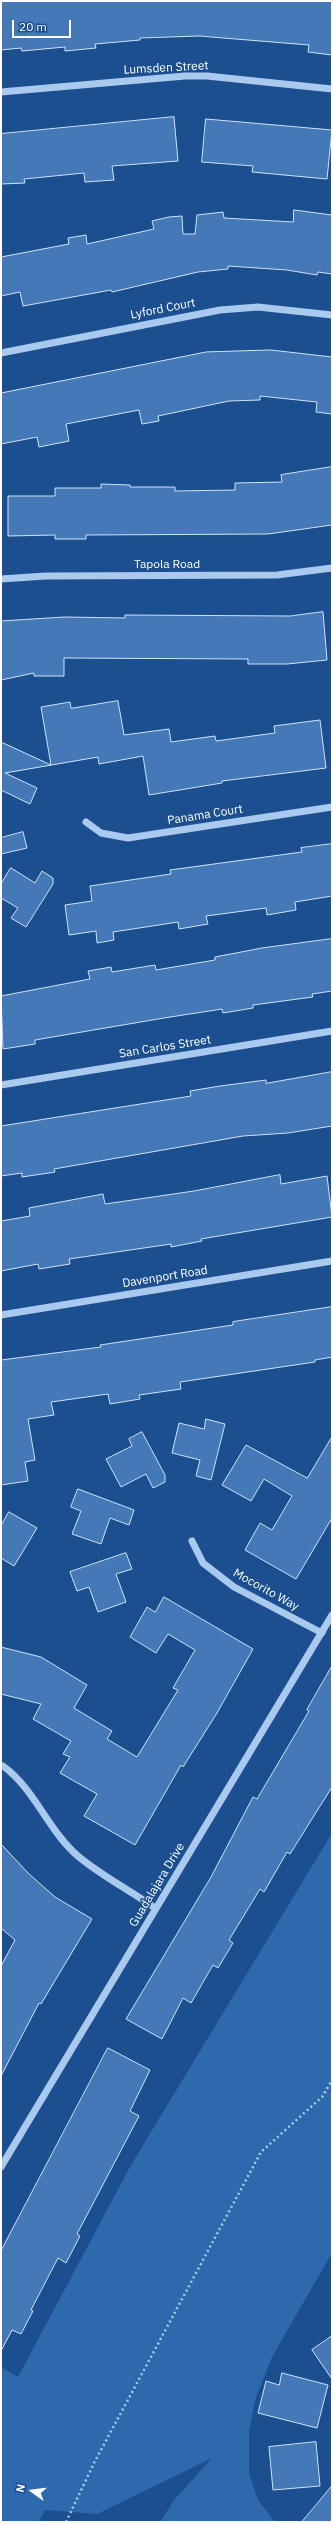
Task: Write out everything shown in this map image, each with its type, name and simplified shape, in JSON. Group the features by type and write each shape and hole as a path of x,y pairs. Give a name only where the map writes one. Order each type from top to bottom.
{"street":[{"name":"Lumsden Street","path":"1,92 192,76 332,89"},
{"name":"Lyford Court","path":"1,353 220,310 258,307 332,315"},
{"name":"Tapola Road","path":"1,579 46,576 277,575 332,568"},
{"name":"Panama Court","path":"86,822 101,832 114,837 128,838 332,807"},
{"name":"San Carlos Street","path":"1,1084 332,1031"},
{"name":"Davenport Road","path":"1,1315 332,1261"},
{"name":"Mocorito Way","path":"192,1541 203,1563 234,1587 322,1633"},
{"name":"Guadalajara Drive","path":"1,2167 332,1615"},
{"path":"3,1766 18,1776 52,1827 79,1856 156,1908"}],"path":[{"path":"66,2522 94,2463 261,2152 322,2097 332,2080"}],"shaded area":[{"path":"332,1833 332,2253 272,2357 255,2400 249,2433 249,2473 258,2500 275,2522 160,2522 174,2500 212,2458 97,2514 45,2510 39,2522 1,2522 1,2367 18,2377 131,2165"}],"building":[{"path":"1,1 332,1 332,55 308,52 309,45 199,36 140,38 140,40 95,44 96,48 65,51 65,47 22,51 21,48 1,50"},
{"path":"174,117 178,161 112,166 114,180 85,182 84,173 24,179 25,183 1,184 1,134"},
{"path":"206,119 332,130 327,179 252,172 253,166 202,162"},
{"path":"294,210 332,215 332,274 318,272 317,275 287,270 228,266 228,269 198,272 112,292 111,290 23,306 20,292 1,296 1,257 69,244 68,238 86,235 87,244 154,229 152,221 169,217 182,216 183,234 195,234 197,215 223,212 224,218 293,222"},
{"path":"271,350 332,357 332,414 316,412 317,402 260,396 260,400 229,401 158,416 159,421 142,424 139,410 66,424 69,441 39,447 37,437 1,444 1,393 206,352"},
{"path":"332,467 332,525 268,534 86,535 86,539 55,539 55,535 8,536 8,496 55,496 55,488 101,488 101,484 130,485 130,487 175,487 175,491 235,490 235,483 282,482 281,475"},
{"path":"323,612 327,660 287,664 248,664 248,659 64,658 64,676 34,676 34,673 1,680 1,621 64,617 125,618 125,615 290,616"},
{"path":"118,701 124,735 169,729 171,742 215,736 216,741 275,733 274,726 320,720 326,768 222,781 222,783 149,795 143,756 99,764 98,757 5,773 37,788 30,804 1,790 1,742 51,765 41,707 70,702 71,708"},
{"path":"23,832 27,848 1,854 1,838"},
{"path":"332,844 332,896 295,902 296,910 267,915 266,908 206,916 208,924 179,929 178,922 113,932 114,940 97,943 96,931 69,935 65,905 92,901 90,886 171,874 170,870 302,852 301,848"},
{"path":"11,868 35,883 42,871 53,878 53,884 26,927 11,918 18,908 1,898 1,884"},
{"path":"332,939 332,991 312,994 313,997 253,1005 253,1008 223,1013 222,1009 35,1040 35,1044 3,1049 1,996 90,979 88,971 111,967 112,972 155,965 156,970 215,960 215,957 262,948"},
{"path":"332,1072 332,1126 288,1133 243,1136 54,1169 55,1172 22,1177 22,1173 1,1176 1,1126 191,1096 190,1091 220,1086 266,1080 266,1083"},
{"path":"280,1175 281,1184 327,1176 332,1217 201,1239 202,1241 171,1247 171,1244 69,1259 70,1264 39,1269 38,1264 1,1271 1,1221 30,1216 29,1208 103,1194 105,1204 194,1191"},
{"path":"332,1307 332,1357 315,1360 315,1362 180,1382 181,1389 139,1395 140,1399 110,1404 108,1394 51,1402 54,1415 28,1419 35,1460 25,1462 28,1481 1,1485 1,1360 101,1347 100,1345 233,1325 233,1322"},
{"path":"206,1419 225,1424 211,1480 196,1476 200,1460 172,1453 179,1423 204,1429"},
{"path":"142,1432 165,1475 165,1482 153,1488 146,1474 121,1487 106,1459 132,1446 129,1439"},
{"path":"332,1437 332,1518 296,1579 245,1550 260,1523 272,1530 292,1496 264,1479 251,1501 222,1485 246,1445 307,1478"},
{"path":"78,1489 134,1510 129,1525 110,1518 101,1544 72,1534 81,1511 71,1507"},
{"path":"9,1512 37,1528 14,1566 1,1558 1,1526"},
{"path":"126,1553 132,1569 116,1574 126,1602 98,1612 89,1587 77,1591 70,1572"},
{"path":"164,1597 253,1649 217,1713 183,1767 181,1765 135,1845 84,1816 97,1794 60,1773 70,1757 63,1754 71,1741 33,1719 41,1704 1,1694 1,1647 41,1657 87,1685 74,1708 112,1731 107,1739 137,1757 178,1690 173,1688 195,1650 168,1634 156,1653 130,1637 147,1607 155,1612"},
{"path":"332,1666 332,1787 290,1854 287,1852 264,1892 260,1889 229,1940 233,1943 218,1968 213,1965 191,2003 183,1998 162,2039 126,2019 211,1877 253,1797 257,1799 309,1711 307,1710"},
{"path":"1,1844 28,1873 55,1897 92,1919 41,2004 39,2003 1,2076 1,1966 15,1940 1,1928"},
{"path":"108,2048 150,2070 130,2111 139,2116 77,2234 80,2236 66,2263 58,2258 31,2310 33,2311 21,2334 12,2330 1,2351 1,2251"},
{"path":"332,2336 332,2379 312,2350"},
{"path":"282,2373 328,2385 317,2428 258,2413 266,2381 279,2385"},
{"path":"316,2442 320,2486 273,2490 269,2447"},
{"path":"332,2486 332,2522 302,2522"}]}
